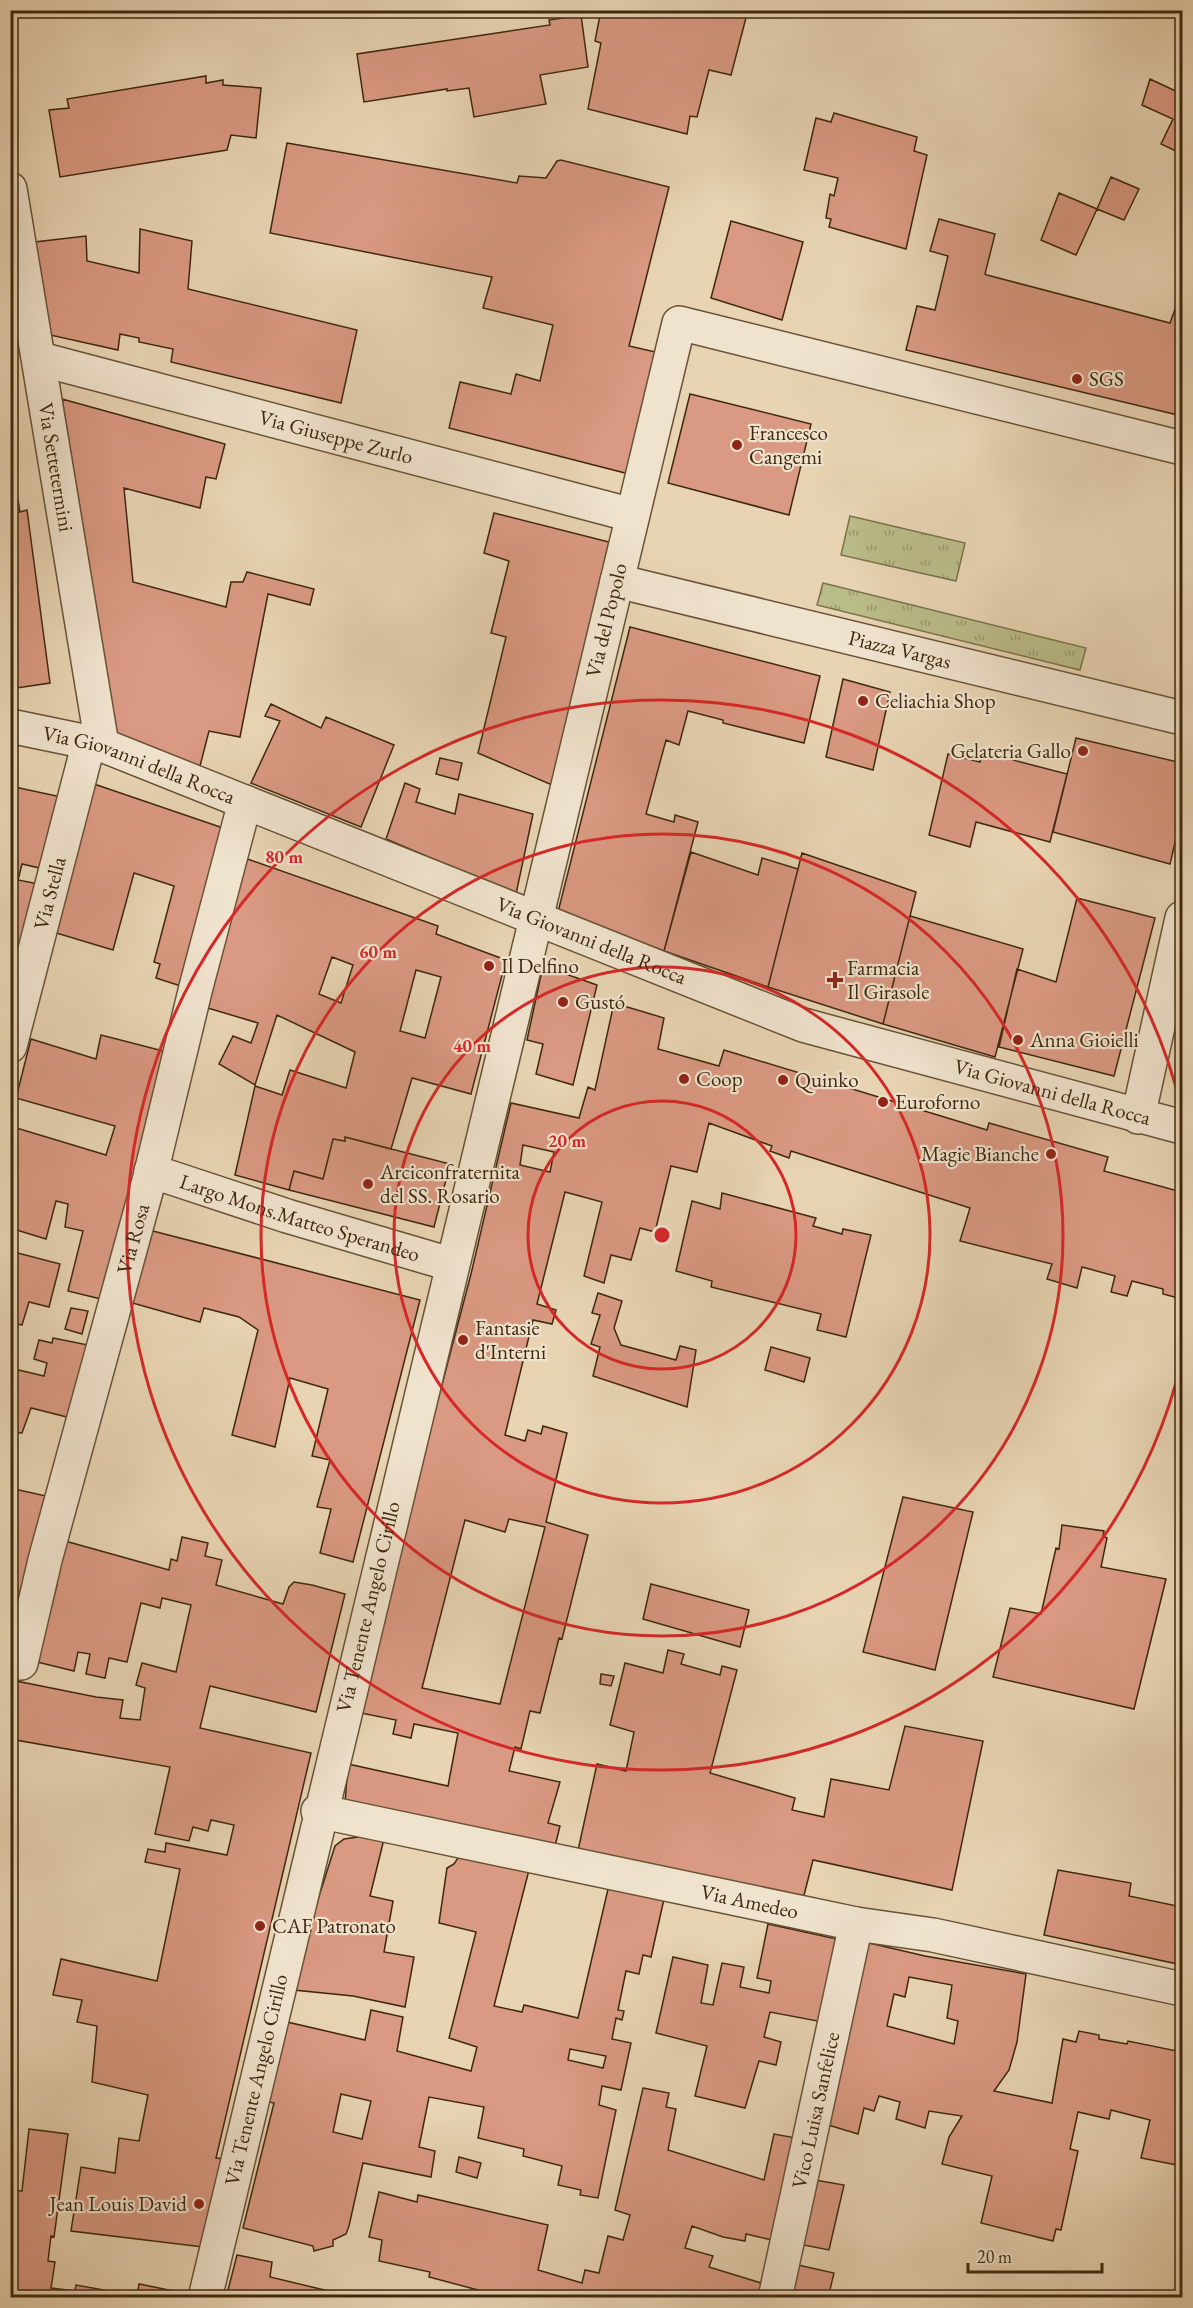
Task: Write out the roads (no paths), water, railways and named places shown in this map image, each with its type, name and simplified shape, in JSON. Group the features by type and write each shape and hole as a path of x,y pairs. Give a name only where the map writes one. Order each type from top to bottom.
{"street":[{"name":"Via Settetermini","path":"10,189 40,358 96,744"},
{"name":"Via del Popolo","path":"533,917 679,323 1182,448"},
{"name":"Via Giuseppe Zurlo","path":"40,358 632,515"},
{"name":"Piazza Vargas","path":"617,581 1182,718"},
{"name":"Via Giovanni della Rocca","path":"10,726 96,744 803,1025 1182,1127"},
{"name":"Via Stella","path":"10,1046 96,744"},
{"name":"Via Rosa","path":"10,1662 21,1664 45,1560 152,1171 196,987 245,802"},
{"name":"Via Tenente Angelo Cirillo","path":"205,2298 318,1811 533,917"},
{"path":"1138,1117 1182,918"},
{"name":"Largo Mons.Matteo Sperandeo","path":"152,1171 287,1216 450,1264"},
{"name":"Via Amedeo","path":"318,1811 856,1924 933,1935 1182,1989"},
{"name":"Vico Luisa Sanfelice","path":"775,2298 856,1924"}],"place":[{"name":"SGS","path":"1077,379"},
{"name":"Francesco Cangemi","path":"737,445"},
{"name":"Celiachia Shop","path":"863,701"},
{"name":"Gelateria Gallo","path":"1083,751"},
{"name":"Il Delfino","path":"489,966"},
{"name":"Farmacia Il Girasole","path":"835,980"},
{"name":"Gustó","path":"563,1002"},
{"name":"Anna Gioielli","path":"1018,1040"},
{"name":"Coop","path":"684,1079"},
{"name":"Quinko","path":"783,1080"},
{"name":"Euroforno","path":"883,1102"},
{"name":"Magie Bianche","path":"1051,1154"},
{"name":"Arciconfraternita del SS. Rosario","path":"368,1184"},
{"name":"Fantasie d'Interni","path":"463,1340"},
{"name":"CAF Patronato","path":"260,1926"},
{"name":"Jean Louis David","path":"199,2204"}]}
